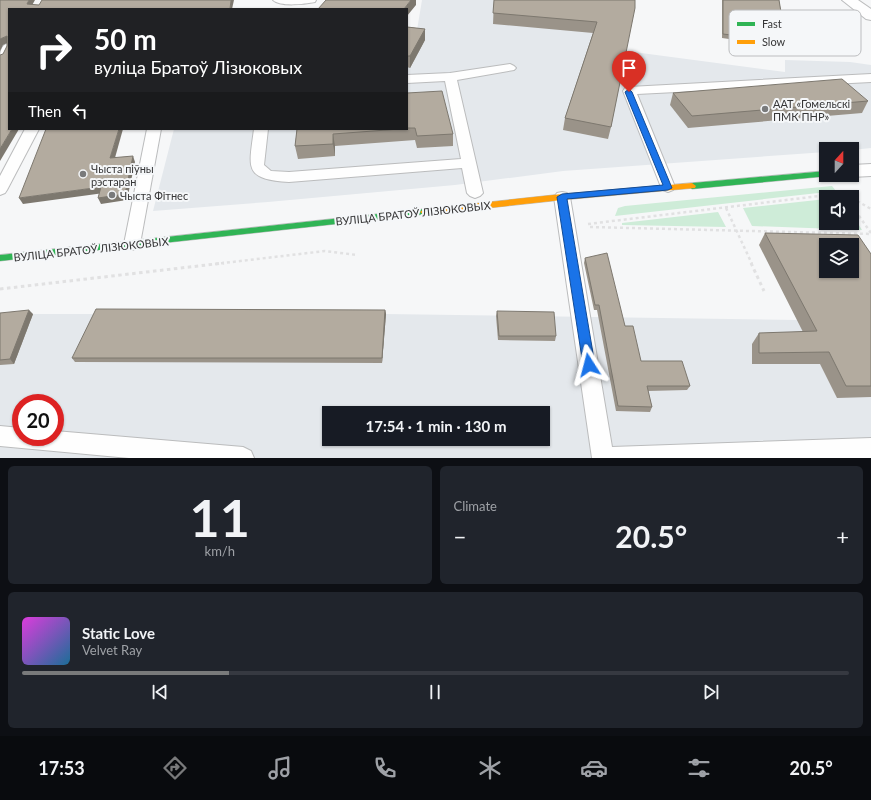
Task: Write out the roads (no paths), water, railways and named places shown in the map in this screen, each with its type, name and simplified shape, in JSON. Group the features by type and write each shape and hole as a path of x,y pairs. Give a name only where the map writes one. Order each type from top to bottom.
{"street":[{"path":"849,0 871,16"},
{"path":"859,171 871,170"},
{"name":"ВУЛІЦА БРАТОЎ ЛІЗЮКОВЫХ","path":"0,258 562,197 819,175"}],"lane":[{"path":"278,0 299,2 311,0"},
{"path":"0,58 8,47"},
{"path":"408,79 450,77 510,68"},
{"path":"450,77 475,193"},
{"path":"668,188 629,92 871,78"},
{"path":"0,190 31,130"},
{"path":"132,244 154,130"},
{"path":"261,130 257,165 259,170 264,174 271,176 289,177 468,163"},
{"path":"562,197 604,458 871,448"},
{"path":"0,436 243,458"}],"place":[{"name":"ААТ «Гомельскі ПМК ПНР»","path":"765,109"},
{"name":"Чыста піўны рэстаран","path":"83,174"},
{"name":"Чыста Фітнес","path":"112,195"}]}
